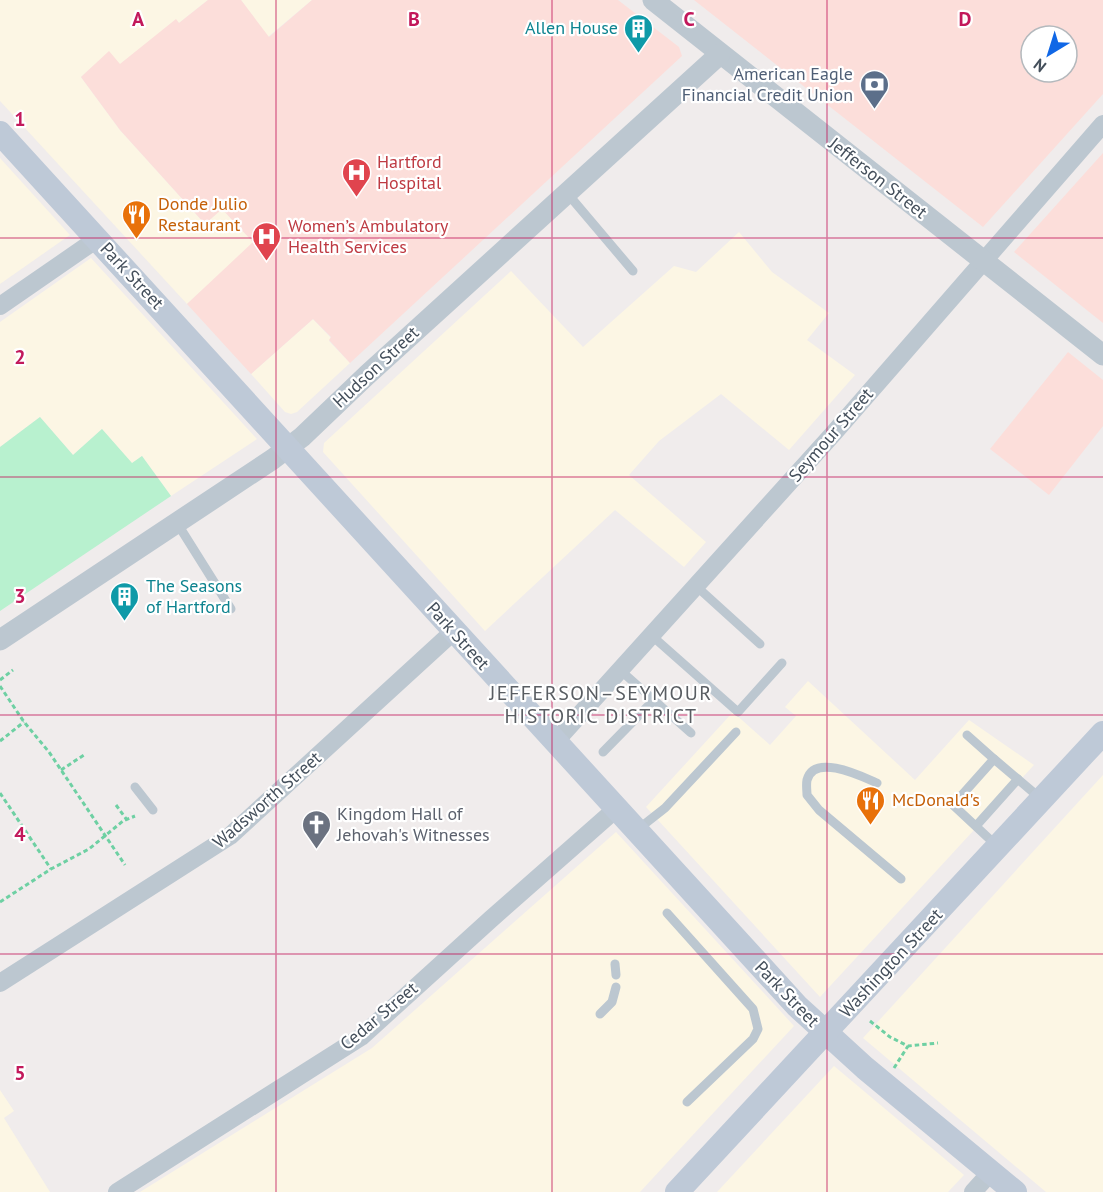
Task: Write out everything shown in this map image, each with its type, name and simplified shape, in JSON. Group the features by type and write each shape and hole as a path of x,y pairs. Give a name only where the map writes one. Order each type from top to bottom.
{"main road":[{"name":"Park Street","path":"0,133 797,1006 865,1068 1016,1192"},
{"name":"Washington Street","path":"677,1192 1103,733"}],"street":[{"name":"Jefferson Street","path":"654,0 1103,355"},
{"name":"Hudson Street","path":"0,640 177,523 302,436 720,54"},
{"name":"Seymour Street","path":"555,741 833,434 982,260 1103,124"},
{"path":"0,306 98,239"},
{"name":"Wadsworth Street","path":"0,983 230,836 454,631"},
{"name":"Cedar Street","path":"117,1192 361,1037 617,808"},
{"path":"973,1192 991,1172"}],"lane":[{"path":"567,193 633,271"},
{"path":"177,523 231,609"},
{"path":"696,586 760,644"},
{"path":"651,635 738,712 782,663"},
{"path":"620,670 691,733"},
{"path":"603,752 654,700"},
{"path":"637,831 665,808 736,732"},
{"path":"967,735 1041,800"},
{"path":"994,759 953,805 998,847"},
{"path":"877,783 829,767 816,769 807,778 807,795 819,810 901,879"},
{"path":"976,826 1018,779"},
{"path":"135,787 153,810"},
{"path":"667,913 753,1009 758,1029 753,1038 687,1102"},
{"path":"600,1014 612,1002 616,987"}],"path":[{"path":"0,680 13,670"},
{"path":"0,686 24,722 62,770 125,865"},
{"path":"0,741 24,722"},
{"path":"62,770 84,755"},
{"path":"0,793 51,869"},
{"path":"116,805 127,820"},
{"path":"0,902 51,869 89,849 135,816"},
{"path":"870,1021 890,1037 908,1046 938,1043"},
{"path":"893,1069 908,1046"}],"shaded area":[{"path":"0,0 208,0 179,23 176,20 119,65 109,52 81,77 120,130 205,224 222,209 254,243 187,304 0,101"},
{"name":"Hartford Hospital","path":"208,0 241,0 269,37 312,0 618,0 679,47 682,56 350,363 329,340 331,337 313,319 251,374 187,304 253,242 222,209 205,224 120,130 81,77 109,51 120,64 176,19 179,23"},
{"path":"241,0 312,0 268,37"},
{"path":"694,0 1103,0 1103,94 983,227"},
{"path":"1103,153 1103,323 1014,252"},
{"path":"0,158 70,235 0,284"},
{"path":"739,232 772,272 829,313 807,340 855,375 789,450 721,394 659,441 629,475 706,542 684,567 615,510 485,631 323,452 324,443 511,271 583,347 674,266 696,272"},
{"path":"91,258 257,439 171,496 142,456 132,464 102,429 73,455 40,417 0,447 0,322"},
{"path":"313,319 331,338 329,341 350,363 297,412 291,414 285,412 251,374"},
{"path":"1068,352 1103,380 1103,426 1049,495 990,449"},
{"path":"808,681 915,780 969,720 1034,765 820,997 646,807 733,712 770,745 796,716 785,707"},
{"path":"1103,775 1103,1192 1046,1192 863,1038"},
{"path":"616,832 794,1026 640,1192 140,1192 372,1048"},
{"path":"834,1066 964,1175 948,1192 717,1192"},
{"path":"0,1090 14,1111 4,1118 50,1192 0,1192"}],"green space":[{"path":"40,417 73,455 102,429 132,463 142,456 171,496 0,611 0,447"}],"place":[{"name":"Allen House","path":"639,54"},
{"name":"American Eagle Financial Credit Union","path":"874,110"},
{"name":"Hartford Hospital","path":"356,198"},
{"name":"Donde Julio Restaurant","path":"137,240"},
{"name":"Women’s Ambulatory Health Services","path":"267,262"},
{"name":"The Seasons of Hartford","path":"125,622"},
{"name":"McDonald's","path":"871,826"},
{"name":"Kingdom Hall of Jehovah's Witnesses","path":"316,850"}],"district":[{"name":"JEFFERSON–SEYMOUR HISTORIC DISTRICT","path":"601,704"}]}
